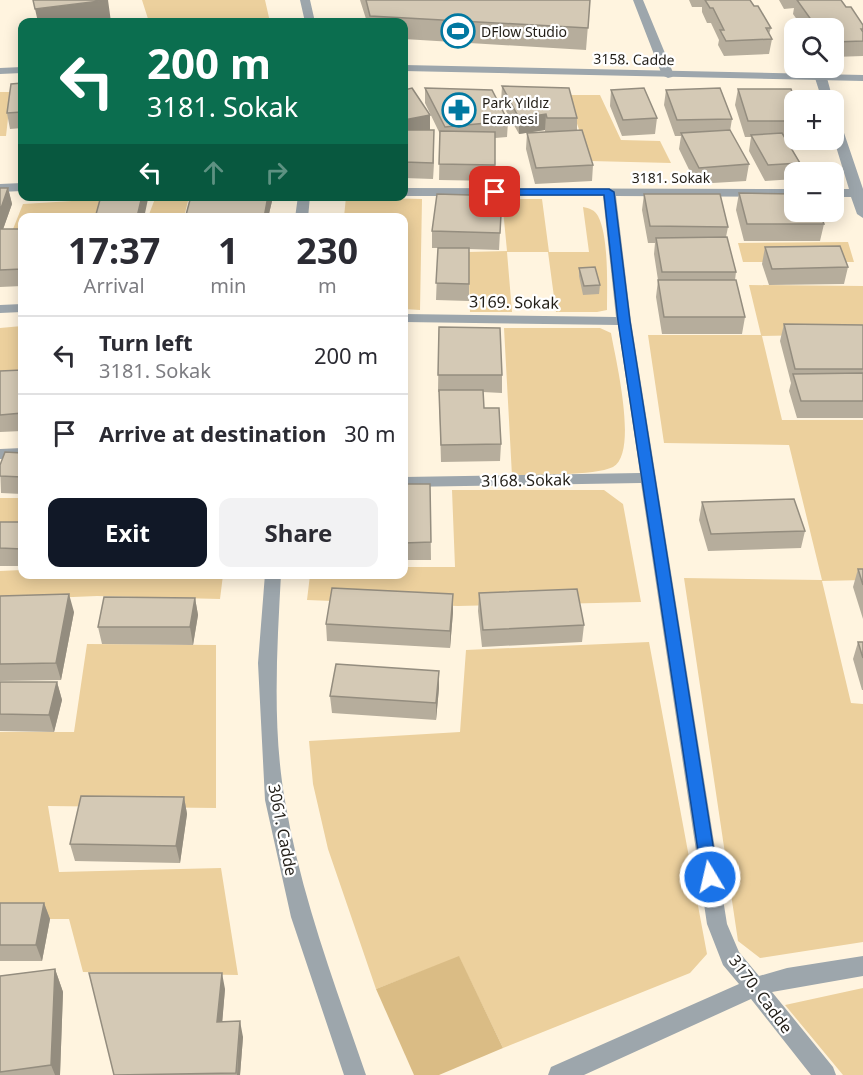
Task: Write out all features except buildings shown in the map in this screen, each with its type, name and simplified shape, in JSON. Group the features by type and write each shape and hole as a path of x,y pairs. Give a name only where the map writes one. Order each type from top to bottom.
{"street":[{"path":"305,0 309,18"},
{"path":"638,0 668,75"},
{"name":"3158. Cadde","path":"408,69 784,77"},
{"path":"0,71 18,70"},
{"path":"821,78 825,90"},
{"name":"3158. Cadde","path":"844,78 863,78"},
{"path":"844,149 860,193 863,214"},
{"path":"0,188 18,187"},
{"name":"3181. Sokak","path":"408,192 784,193"},
{"name":"3170. Cadde","path":"609,192 624,321 717,924 731,958 825,1075"},
{"path":"844,193 860,193"},
{"path":"0,309 18,308"},
{"name":"3169. Sokak","path":"408,318 624,321"},
{"path":"0,454 18,453"},
{"name":"3168. Sokak","path":"408,482 648,478"},
{"name":"3061. Cadde","path":"273,579 267,663 275,800 301,917 355,1075"},
{"path":"559,1075 753,988 787,978 863,966"}],"shaded area":[{"path":"142,0 265,0 269,18 148,18"},
{"path":"0,92 11,92 6,136 0,136"},
{"path":"567,95 600,95 621,140 660,141 671,163 590,161"},
{"path":"422,199 420,310 408,309 408,213 344,213 346,201"},
{"path":"502,199 542,199 549,252 589,252 583,207 595,212 602,225 606,249 607,310 556,312 548,252 507,252 512,312 470,312 468,252 507,251"},
{"path":"104,201 100,213 19,213 23,204"},
{"path":"154,201 188,201 185,213 150,213"},
{"path":"18,216 18,243 7,244"},
{"path":"848,242 854,262 743,262 738,243"},
{"path":"749,285 863,286 863,334 762,336 782,420 863,420 863,580 822,581 851,703 863,704 863,942 760,958 738,941 684,578 822,580 789,445 664,443 648,335 761,335"},
{"path":"18,326 18,375 0,377 0,328"},
{"path":"504,328 600,328 611,333 625,425 621,458 613,467 593,472 512,476"},
{"path":"452,490 604,490 623,504 641,602 458,606 307,600 310,579 408,579 408,567 455,567"},
{"path":"0,498 18,498 18,530 0,531"},
{"path":"18,570 18,579 222,579 220,599 97,596 0,600 0,571"},
{"path":"649,642 707,954 690,973 503,1048 459,957 376,989 328,849 313,784 309,741 460,732 466,650"},
{"path":"87,644 216,645 216,808 48,806 59,872 221,868 238,975 83,972 69,919 0,919 0,732 74,732"},
{"path":"459,956 503,1048 439,1075 414,1075 376,989"},
{"path":"863,988 863,1075 843,1075 785,1005"}],"place":[{"name":"DFlow Studio","path":"458,31"},
{"name":"Park Yıldız Eczanesi","path":"459,110"}],"route":[{"path":"495,192 609,192 624,321 710,877"}]}
